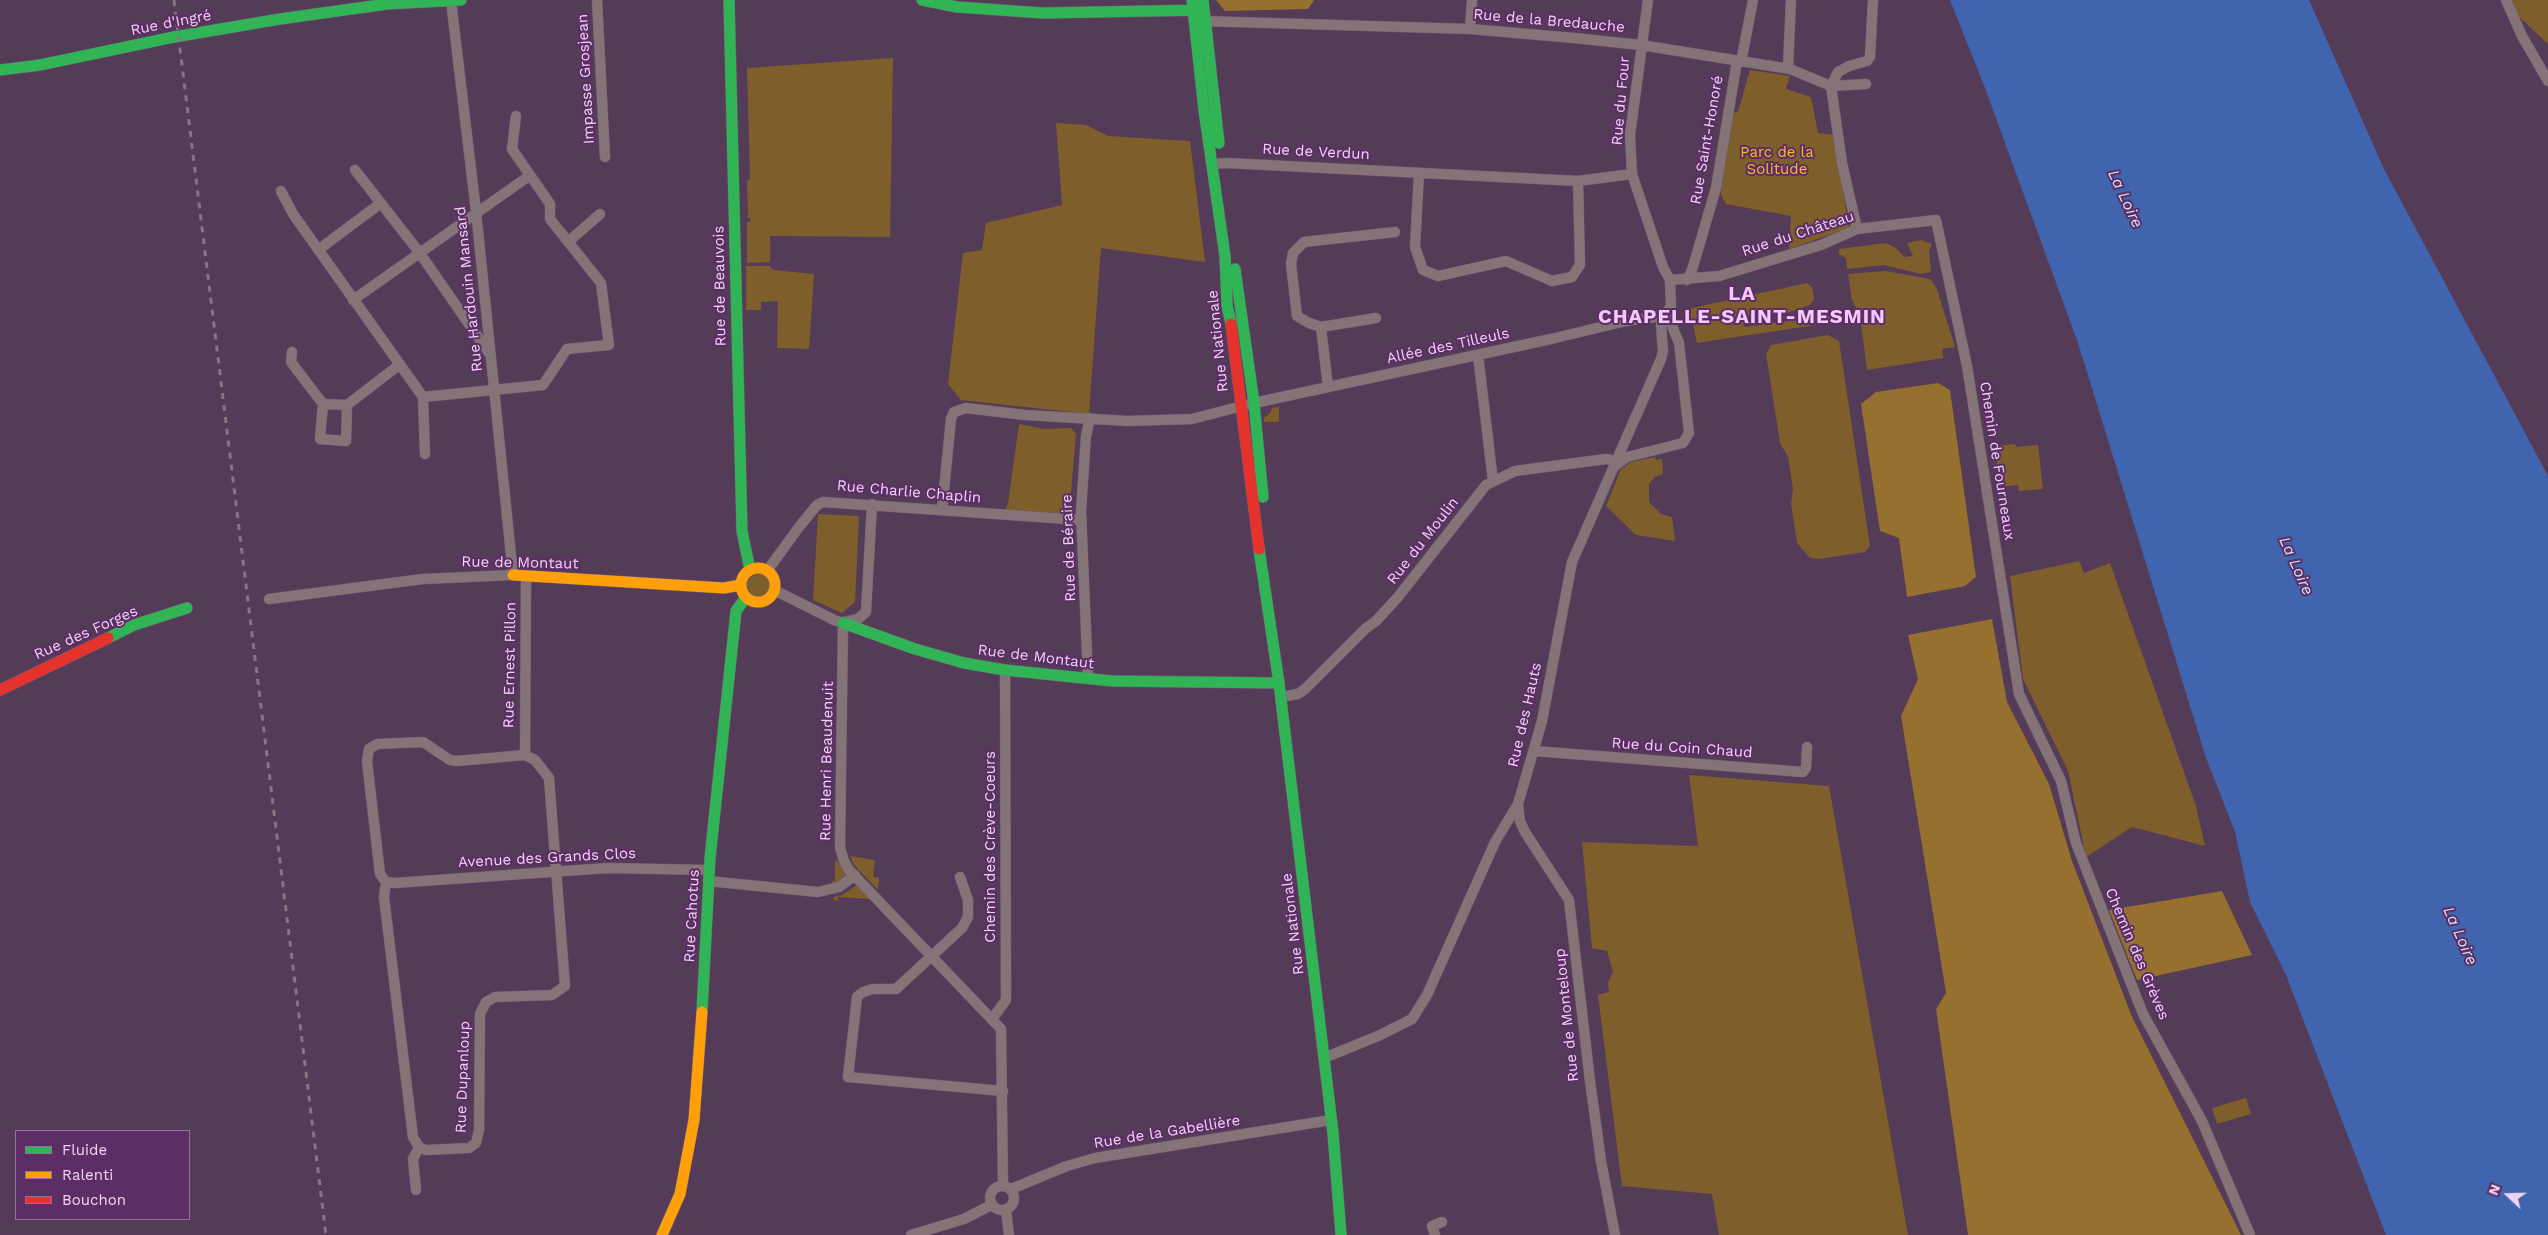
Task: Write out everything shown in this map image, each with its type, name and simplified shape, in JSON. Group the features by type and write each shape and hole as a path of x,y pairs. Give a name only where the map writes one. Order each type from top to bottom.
{"street":[{"name":"Rue d'Ingré","path":"2,68 40,65 174,37 363,4 456,0"},
{"name":"Rue Hardouin Mansard","path":"456,0 490,354 514,575"},
{"name":"Impasse Grosjean","path":"597,0 605,157"},
{"name":"Rue de Beauvois","path":"729,0 735,317 742,531 750,570"},
{"path":"922,0 1043,12 1198,10"},
{"path":"1470,29 1472,0"},
{"name":"Rue du Four","path":"1648,0 1630,135 1632,174 1663,267 1670,280 1671,307 1663,316"},
{"name":"Rue Saint-Honoré","path":"1687,280 1692,270 1716,188 1739,61 1753,0"},
{"path":"1788,68 1791,0"},
{"path":"1857,229 1842,163 1831,86 1838,72 1849,66 1867,61 1870,57 1873,0"},
{"path":"2506,0 2522,36 2548,81"},
{"name":"Rue de la Bredauche","path":"1198,10 1470,29 1641,45 1788,68 1831,86 1866,84"},
{"name":"Rue Nationale","path":"1198,10 1217,164 1254,403 1278,657 1277,666"},
{"path":"423,397 543,385 567,348 609,345 601,283 550,220 550,204 512,149 516,116"},
{"name":"Rue Nationale","path":"1217,164 1227,305 1235,343 1240,407 1281,697 1338,1178"},
{"name":"Rue de Verdun","path":"1217,164 1578,181 1632,174"},
{"path":"355,170 419,252 490,354"},
{"path":"1419,173 1415,247 1423,270 1438,276 1506,261 1552,281 1572,277 1580,265 1578,181"},
{"path":"353,300 476,211 529,176"},
{"path":"281,191 293,214 423,397 426,454"},
{"path":"318,250 381,203"},
{"path":"568,242 600,214"},
{"name":"Rue du Château","path":"1670,280 1718,276 1821,245 1857,229 1936,220"},
{"name":"Chemin de Fourneaux","path":"1936,220 1967,366 2019,694 2025,707"},
{"path":"1376,318 1320,327 1298,316 1291,264 1293,253 1304,242 1395,232"},
{"path":"1615,464 1627,456 1683,443 1689,433 1679,343 1674,326 1663,316"},
{"name":"Allée des Tilleuls","path":"1240,407 1478,355 1626,320 1663,316"},
{"name":"Rue des Hauts","path":"1324,1058 1378,1036 1412,1019 1427,995 1495,842 1518,804 1542,721 1572,562 1663,351 1661,326 1663,316"},
{"path":"1320,327 1328,387"},
{"path":"292,352 291,362 323,404 320,439 346,441 347,405"},
{"path":"1478,355 1493,481"},
{"path":"323,404 347,405 399,365"},
{"path":"942,510 949,427 954,412 966,408 1025,415 1128,421 1192,419 1240,407"},
{"name":"Rue de Béraire","path":"1088,678 1082,520 1086,436 1090,418"},
{"path":"1626,440 1630,448 1642,452"},
{"name":"Rue du Moulin","path":"1281,697 1298,694 1305,689 1365,629 1376,621 1398,597 1486,486 1493,481 1515,471 1606,458 1615,464"},
{"name":"Rue Charlie Chaplin","path":"767,571 817,505 829,501 1082,520"},
{"path":"843,623 858,619 866,612 872,504"},
{"path":"759,568 767,571 774,579 774,590 769,598 760,602 746,597 741,584 744,576 750,570 759,568"},
{"name":"Rue de Montaut","path":"269,599 423,579 514,575 724,588 741,584"},
{"name":"Rue Ernest Pillon","path":"525,754 526,576"},
{"name":"Rue de Montaut","path":"774,590 834,620 915,649 964,663 1005,670 1112,681 1279,683"},
{"name":"Rue Cahotus","path":"662,1235 680,1194 694,1120 700,1063 709,876 736,611 746,597"},
{"name":"Rue des Forges","path":"0,690 134,626 186,608"},
{"name":"Rue Henri Beaudenuit","path":"843,623 840,848 844,861 855,876 1001,1029 1007,1188"},
{"name":"Chemin des Crève-Coeurs","path":"992,1019 1006,1000 1005,670"},
{"name":"Chemin des Grèves","path":"2025,707 2061,781 2076,843 2143,1014 2202,1121 2250,1235"},
{"path":"416,1190 413,1159 419,1147 413,1137 384,897 386,882 380,874 367,761 369,748 377,744 423,742 450,760 457,761 525,754 535,760 549,778 556,872"},
{"name":"Rue du Coin Chaud","path":"1534,752 1803,772 1806,768 1807,747"},
{"name":"Rue de Monteloup","path":"1518,804 1520,821 1525,832 1569,900 1590,1082 1601,1161 1615,1235"},
{"name":"Avenue des Grands Clos","path":"386,882 395,884 607,868 709,876 818,892 839,887 855,876"},
{"name":"Rue Dupanloup","path":"419,1147 426,1150 469,1148 476,1143 480,1130 480,1014 486,1002 495,997 552,995 565,986 556,872"},
{"path":"960,877 968,900 968,917 962,928 896,989 873,989 863,992 857,997 848,1077 1003,1091"},
{"name":"Rue de la Gabellière","path":"1007,1188 1095,1158 1331,1120"},
{"path":"1338,1178 1341,1235"},
{"path":"1338,1178 1348,1235"},
{"path":"1006,1210 997,1210 992,1205 991,1192 1007,1188 1014,1200 1006,1210 1009,1235"},
{"path":"911,1235 964,1219 992,1205"},
{"path":"1435,1235 1432,1226 1442,1222"}],"green space":[{"path":"2512,0 2548,0 2548,44 2516,14"},
{"path":"893,58 890,237 770,236 770,262 747,263 747,222 751,221 748,218 747,180 750,179 747,68"},
{"name":"Parc de la Solitude","path":"1750,70 1790,76 1786,89 1811,97 1818,133 1834,135 1849,228 1789,249 1791,216 1726,204 1721,195 1730,113 1738,112"},
{"path":"1056,123 1086,125 1108,136 1190,141 1205,262 1101,248 1089,414 961,400 948,384 963,253 982,250 986,223 1062,205"},
{"path":"1921,240 1932,244 1929,251 1931,272 1921,274 1884,265 1847,269 1846,258 1839,254 1839,249 1886,243 1896,248 1904,257 1913,256 1907,243"},
{"path":"746,266 770,266 773,270 814,274 809,349 777,348 778,301 761,302 761,310 746,310"},
{"path":"1886,271 1930,279 1937,289 1955,347 1942,349 1943,358 1867,370 1860,315 1852,300 1848,274"},
{"path":"1807,283 1812,287 1814,299 1810,305 1787,313 1743,318 1744,327 1842,314 1842,321 1697,343 1693,324 1685,325 1683,310"},
{"path":"1828,335 1839,341 1870,546 1865,552 1819,559 1810,558 1797,543 1791,504 1793,489 1788,457 1780,443 1766,354 1771,345"},
{"path":"1279,407 1279,422 1264,422 1264,418 1270,413 1272,408"},
{"path":"1019,424 1044,429 1071,428 1076,434 1069,516 1005,511 1008,503"},
{"path":"2015,444 2016,447 2038,445 2043,489 2019,491 2018,485 1999,487 1995,446"},
{"path":"1655,457 1656,460 1662,459 1663,474 1655,477 1649,484 1649,502 1661,514 1672,517 1675,541 1636,535 1606,506 1620,471 1624,467 1631,462"},
{"path":"818,514 859,516 855,602 842,613 813,600"},
{"path":"2079,561 2084,573 2110,563 2196,806 2205,846 2132,827 2086,857 2068,771 2023,679 2010,576"},
{"path":"759,573 764,574 770,580 770,590 764,596 759,597 754,596 748,590 747,585 748,580 754,574"},
{"path":"1689,775 1829,786 1908,1235 1719,1235 1712,1194 1622,1186 1598,995 1609,992 1608,982 1613,972 1607,951 1592,948 1582,842 1698,846"},
{"path":"850,856 875,860 873,877 879,878 878,890 854,865"},
{"path":"835,859 849,876 832,884 832,881 835,881"},
{"path":"857,885 870,899 838,897 838,901 833,900 834,897 842,895"},
{"path":"2246,1098 2251,1114 2217,1124 2212,1108"}],"shaded area":[{"path":"1216,0 1314,0 1308,9 1225,11"},
{"path":"1938,383 1950,390 1976,577 1965,586 1907,597 1899,538 1880,531 1861,404 1876,392"},
{"path":"1992,619 2007,702 2049,784 2072,861 2132,1017 2241,1235 1968,1235 1936,1009 1946,993 1901,716 1918,679 1908,635"},
{"path":"2222,891 2252,955 2137,980 2109,910"}],"water":[{"name":"La Loire","path":"1950,0 2309,0 2384,169 2548,476 2548,1235 2386,1235 2286,975 2250,902 2235,832 2206,758 2078,343 1985,88"}],"railway":[{"path":"174,0 326,1235"}],"traffic: fast":[{"path":"0,70 40,65 174,37 280,19 387,4 461,0"},
{"path":"729,0 742,531 750,570"},
{"path":"922,0 957,7 1043,13 1204,10"},
{"path":"1192,0 1204,110 1225,256 1227,305 1231,324"},
{"path":"1203,0 1219,143"},
{"path":"1235,269 1254,403 1263,497"},
{"path":"1259,549 1279,683 1333,1133 1341,1235"},
{"path":"702,1012 710,858 736,611 746,597"},
{"path":"108,638 134,625 187,608"},
{"path":"843,623 915,649 964,663 1005,670 1112,681 1279,683"}],"traffic: slow":[{"path":"758,568 770,573 775,585 770,597 758,602 746,597 741,585 746,573 758,568"},
{"path":"513,575 724,588 741,585"},
{"path":"662,1235 680,1194 694,1120 702,1012"}],"traffic: jam":[{"path":"1231,324 1259,549"},
{"path":"0,690 108,638"}],"district":[{"name":"LA CHAPELLE-SAINT-MESMIN","path":"1742,306"}]}
